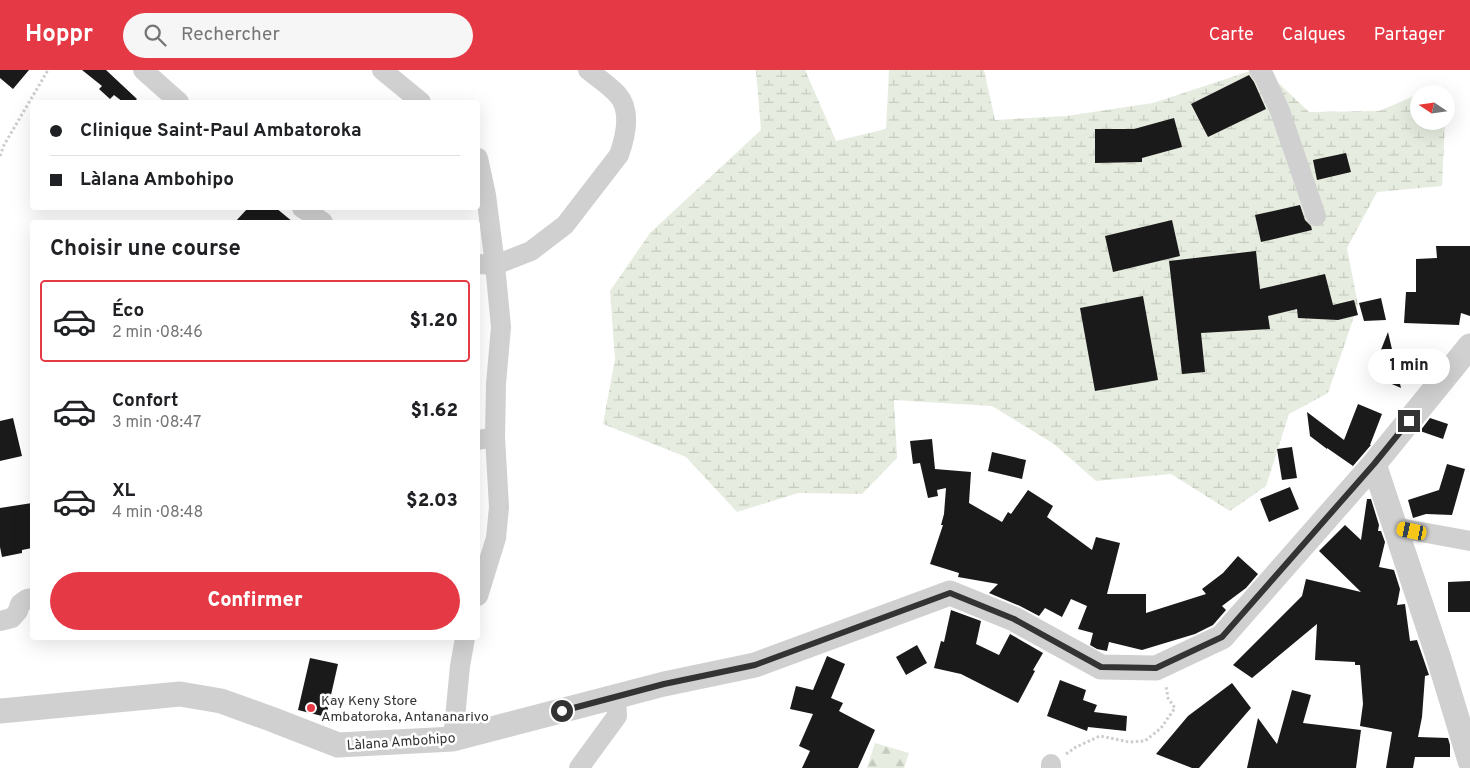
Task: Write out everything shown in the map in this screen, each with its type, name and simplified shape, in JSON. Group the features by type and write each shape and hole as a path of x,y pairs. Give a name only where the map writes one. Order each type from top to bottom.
{"street":[{"path":"143,70 177,100"},
{"path":"382,70 419,100"},
{"path":"486,264 531,250 565,225 619,155 624,142 626,126 625,110 620,96 588,70"},
{"path":"1259,70 1264,76 1280,111 1316,216"},
{"path":"480,167 486,195 486,264 501,326 496,384 486,438 500,507 496,538 480,590"},
{"path":"305,210 320,220"},
{"name":"Làlana Ambohipo","path":"0,711 180,694 222,701 338,745 453,739 664,684 755,665 950,593 1014,619 1101,667 1156,668 1222,637 1374,464 1469,349"},
{"path":"1374,464 1394,528 1440,658 1470,761"},
{"path":"1394,528 1470,541"},
{"path":"0,622 12,618 18,611 20,604 30,598"},
{"path":"453,739 460,666 465,640"},
{"path":"580,768 617,716 616,697"}],"path":[{"path":"0,156 2,146 48,70"},
{"path":"1051,766 1076,747 1100,736 1129,742 1145,741 1161,728 1175,708 1168,698 1166,686 1156,668"}],"green space":[{"path":"756,70 805,70 836,141 886,129 889,70 984,70 995,120 1066,116 1153,103 1253,70 1265,70 1309,112 1379,111 1410,98 1410,130 1445,130 1442,186 1377,192 1347,248 1358,305 1328,393 1289,414 1266,486 1230,511 1171,474 1096,481 1054,444 992,406 894,400 897,458 862,494 798,493 737,512 686,457 603,424 615,359 610,291 650,233 761,130"},
{"path":"875,743 909,753 904,768 867,768"}],"building":[{"path":"0,70 29,70 13,89 0,78"},
{"path":"82,70 106,70 137,99 120,100 114,95 110,99 99,89 102,86"},
{"path":"1249,75 1266,109 1208,137 1191,104"},
{"path":"1174,118 1182,147 1142,158 1142,162 1095,163 1095,129 1134,129"},
{"path":"1346,153 1351,172 1317,180 1313,160"},
{"path":"1300,205 1305,220 1312,230 1261,242 1255,215"},
{"path":"246,210 278,210 291,220 237,220"},
{"path":"1172,220 1180,256 1113,272 1105,236"},
{"path":"1436,246 1470,246 1470,316 1461,313 1459,325 1404,323 1406,292 1416,292 1416,259 1437,258"},
{"path":"1256,251 1260,289 1325,274 1333,305 1354,300 1358,315 1338,320 1298,318 1297,309 1268,316 1270,329 1201,333 1205,372 1182,374 1169,261"},
{"path":"1143,296 1158,380 1095,391 1080,308"},
{"path":"1381,298 1386,320 1364,321 1359,303"},
{"path":"1388,332 1401,388 1371,375"},
{"path":"1358,404 1382,414 1371,445 1353,466 1310,436 1307,412 1344,440"},
{"path":"13,418 22,456 0,461 0,421"},
{"path":"1430,418 1448,424 1443,439 1420,431"},
{"path":"932,439 935,469 971,472 969,503 1002,522 1008,512 1011,514 1028,490 1053,506 1047,517 1092,550 1096,537 1120,543 1107,594 1146,594 1146,613 1206,594 1202,589 1223,573 1238,556 1258,574 1246,588 1222,606 1226,610 1213,625 1195,634 1142,650 1109,642 1107,651 1097,649 1090,645 1093,633 1078,629 1087,606 1071,599 1062,617 1045,608 1039,616 989,593 998,584 958,577 959,573 930,564 943,525 941,525 946,488 937,490 938,496 928,498 920,463 913,464 910,441"},
{"path":"1292,447 1297,478 1282,480 1277,449"},
{"path":"992,452 1026,460 1022,479 988,471"},
{"path":"1447,464 1465,469 1452,515 1426,514 1413,518 1408,500 1439,490"},
{"path":"1290,487 1299,509 1269,522 1260,499"},
{"path":"1367,499 1371,499 1379,525 1378,531 1381,531 1385,542 1379,567 1394,570 1400,589 1397,605 1405,604 1410,641 1417,640 1429,675 1425,676 1422,717 1418,737 1448,738 1450,745 1450,757 1415,757 1413,768 1386,768 1392,732 1360,726 1363,704 1360,665 1355,665 1355,662 1315,660 1317,624 1252,678 1233,665 1302,596 1306,579 1361,592 1319,551 1345,525 1361,540"},
{"path":"30,503 30,548 22,550 22,553 2,557 0,547 0,508"},
{"path":"1470,581 1470,612 1448,612 1448,582"},
{"path":"951,610 981,621 976,644 999,655 1010,634 1043,653 1018,703 961,674 934,668 941,641 944,642"},
{"path":"917,645 927,663 906,675 896,657"},
{"path":"827,656 845,664 831,698 843,703 839,711 875,730 858,768 802,768 810,751 799,746 813,714 790,709 796,686 813,690"},
{"path":"310,658 338,664 326,717 298,710"},
{"path":"1060,680 1086,690 1083,700 1097,705 1094,712 1127,716 1126,731 1088,727 1087,731 1047,716"},
{"path":"1232,683 1251,708 1199,768 1192,768 1156,754 1188,716"},
{"path":"1292,690 1311,695 1303,723 1361,730 1356,768 1247,768 1258,718 1277,744"}],"place":[{"name":"Kay Keny Store Ambatoroka, Antananarivo","path":"311,708"}],"route":[{"path":"562,711 664,684 755,665 950,593 1014,619 1101,667 1156,668 1222,637 1374,464 1409,421"}]}
